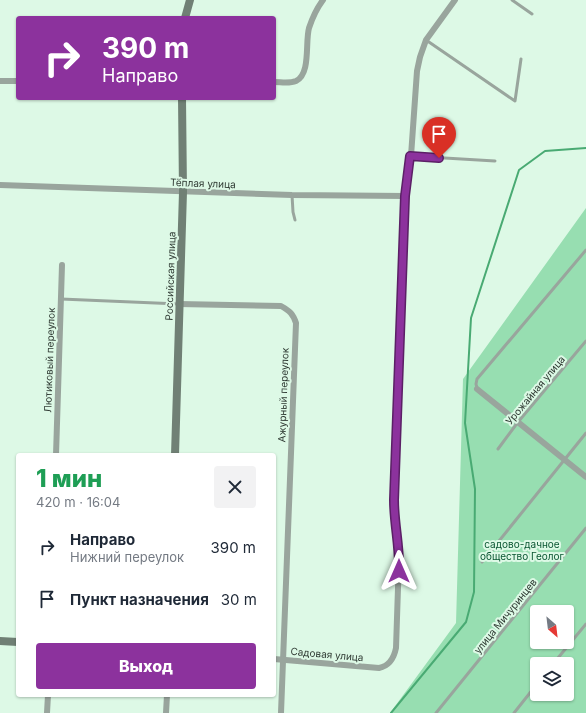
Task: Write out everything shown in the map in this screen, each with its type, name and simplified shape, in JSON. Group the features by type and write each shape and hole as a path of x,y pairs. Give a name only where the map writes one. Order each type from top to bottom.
{"street":[{"path":"186,16 190,0"},
{"path":"276,82 296,81 302,76 305,68 309,29 318,6 323,0"},
{"path":"405,196 417,71 420,57 426,40 455,0"},
{"path":"0,81 16,82"},
{"name":"Российская улица","path":"175,453 183,192 182,100"},
{"name":"Тёплая улица","path":"0,186 292,195 405,196"},
{"name":"Садовая улица","path":"276,659 379,668 390,662 394,656 396,648 399,558 394,518 394,500 405,196"},
{"name":"Лютиковый переулок","path":"56,453 62,265"},
{"name":"Ажурный переулок","path":"179,304 281,306 291,312 296,323 281,713"},
{"path":"477,388 586,477"},
{"path":"0,642 16,642"},
{"path":"47,713 48,697"},
{"path":"166,713 167,697"}],"lane":[{"path":"512,0 532,14"},
{"path":"426,40 515,101 521,59"},
{"path":"410,156 495,160"},
{"path":"292,195 295,220"},
{"path":"477,388 477,379 586,250"},
{"path":"61,299 179,304"},
{"name":"Урожайная улица","path":"498,448 586,341"},
{"path":"482,562 586,433"},
{"name":"улица Мичуринцев","path":"436,713 586,528"},
{"path":"559,657 586,624"},
{"path":"514,713 530,693"}],"green space":[{"name":"садово-дачное общество Геолог","path":"586,208 586,713 390,713 456,623 463,379"}],"waterway":[{"path":"391,713 466,622 474,592 475,489 465,423 471,318 519,170 545,151 586,148"}],"route":[{"path":"399,571 399,545 395,528 394,500 405,196 410,156 439,158"}]}
